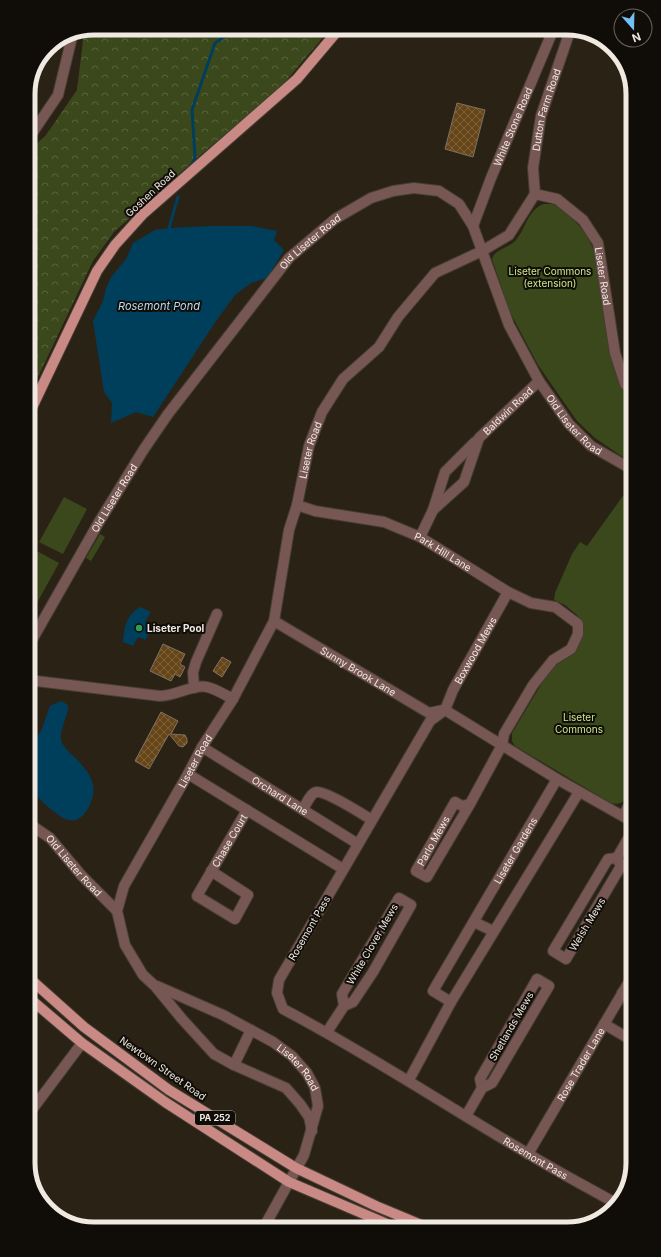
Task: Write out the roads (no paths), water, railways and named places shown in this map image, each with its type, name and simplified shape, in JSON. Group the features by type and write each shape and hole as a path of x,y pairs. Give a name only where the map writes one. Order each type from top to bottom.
{"main road":[{"name":"Goshen Road","path":"35,402 98,271 115,245 144,214 296,79 334,35"},
{"name":"Newtown Street Road","path":"35,983 84,1027 169,1090 296,1168 376,1206 414,1222"},
{"name":"PA 252","path":"35,1003 82,1043 165,1102 289,1182 383,1222"}],"street":[{"name":"White Stone Road","path":"473,226 491,178 551,35"},
{"name":"Dutton Farm Road","path":"535,194 533,168 541,116 569,35"},
{"path":"35,129 58,94 71,40"},
{"name":"Old Liseter Road","path":"35,635 99,522 144,449 173,408 289,258 335,219 371,198 393,191 414,188 439,191 459,204 473,226 509,325 539,381 569,424 591,446 626,466"},
{"name":"Liseter Road","path":"312,1131 309,1117 286,1088 234,1065 214,1054 182,1019 155,986 143,975 125,946 117,911 124,886 202,747 234,699 274,621 289,530 297,505 309,446 322,412 343,379 379,347 398,318 436,273 482,251 509,235 535,194 557,199 583,220 598,243 615,353 626,385"},
{"name":"Baldwin Road","path":"420,537 433,510 445,472 539,381"},
{"name":"Baldwin Road","path":"433,510 464,482 478,439"},
{"name":"Park Hill Lane","path":"297,505 315,511 384,522 420,537 508,592 531,603 555,607 578,624"},
{"name":"Boxwood Mews","path":"444,710 453,690 508,592"},
{"path":"194,688 193,672 196,662 217,614"},
{"name":"Sunny Brook Lane","path":"274,621 429,713 444,710"},
{"name":"Parlo Mews","path":"470,804 462,806 455,802 416,871 427,877 470,804 502,745 504,734 533,685 553,660 571,649 578,634 578,624"},
{"path":"35,681 160,696 169,696 194,688 208,687 234,699"},
{"path":"444,710 557,779 626,818"},
{"name":"Rosemont Pass","path":"444,710 430,721 279,980 277,993 283,1009 327,1032 409,1080 528,1154 612,1201"},
{"name":"Orchard Lane","path":"202,747 358,844"},
{"path":"188,774 343,869"},
{"name":"Liseter Gardens","path":"451,1002 433,991 557,779"},
{"path":"303,810 314,793 320,791 372,820"},
{"path":"409,1080 451,1002 579,792"},
{"name":"Chase Court","path":"211,871 248,894 235,919 197,896 211,871 247,810"},
{"path":"623,816 626,811"},
{"name":"Old Liseter Road","path":"35,828 50,838 82,876 117,911"},
{"name":"Welsh Mews","path":"617,858 626,842"},
{"name":"Welsh Mews","path":"617,858 621,866 566,959 553,951 608,859 617,858"},
{"name":"White Clover Mews","path":"327,1032 344,1006 353,1002 373,972 411,906 398,898 342,994 344,1006"},
{"path":"474,922 493,931"},
{"name":"Shetlands Mews","path":"466,1116 482,1088 492,1083 549,986 537,979 480,1079 482,1088"},
{"name":"Liseter Road","path":"155,986 223,1015 273,1042 292,1056 307,1072 314,1088 318,1106 312,1131 304,1155 267,1222"},
{"name":"Rose Trader Lane","path":"528,1154 626,986"},
{"path":"622,993 626,996"},
{"path":"604,1024 626,1037"},
{"path":"234,1065 251,1030"},
{"path":"35,1106 82,1043"}],"water":[{"name":"Rosemont Pond","path":"211,226 252,226 277,231 274,240 284,250 267,278 251,283 235,295 216,321 153,417 136,412 111,423 112,403 104,392 93,321 103,301 106,288 112,276 126,259 133,243 155,230"},
{"name":"Liseter Pool","path":"140,607 151,612 145,622 154,627 145,640 138,637 133,646 123,642 124,632 129,617"},
{"path":"61,701 68,705 61,734 62,743 85,769 93,785 93,797 88,809 80,818 74,820 65,819 35,796 35,739 41,731 50,706"}],"waterway":[{"path":"191,167 195,157 192,110 215,43 227,35"},
{"path":"169,228 178,197"}],"place":[{"name":"Liseter Pool","path":"139,628"}],"park label":[{"name":"Liseter Commons (extension)","path":"550,276"},
{"name":"Liseter Commons","path":"579,722"}]}
